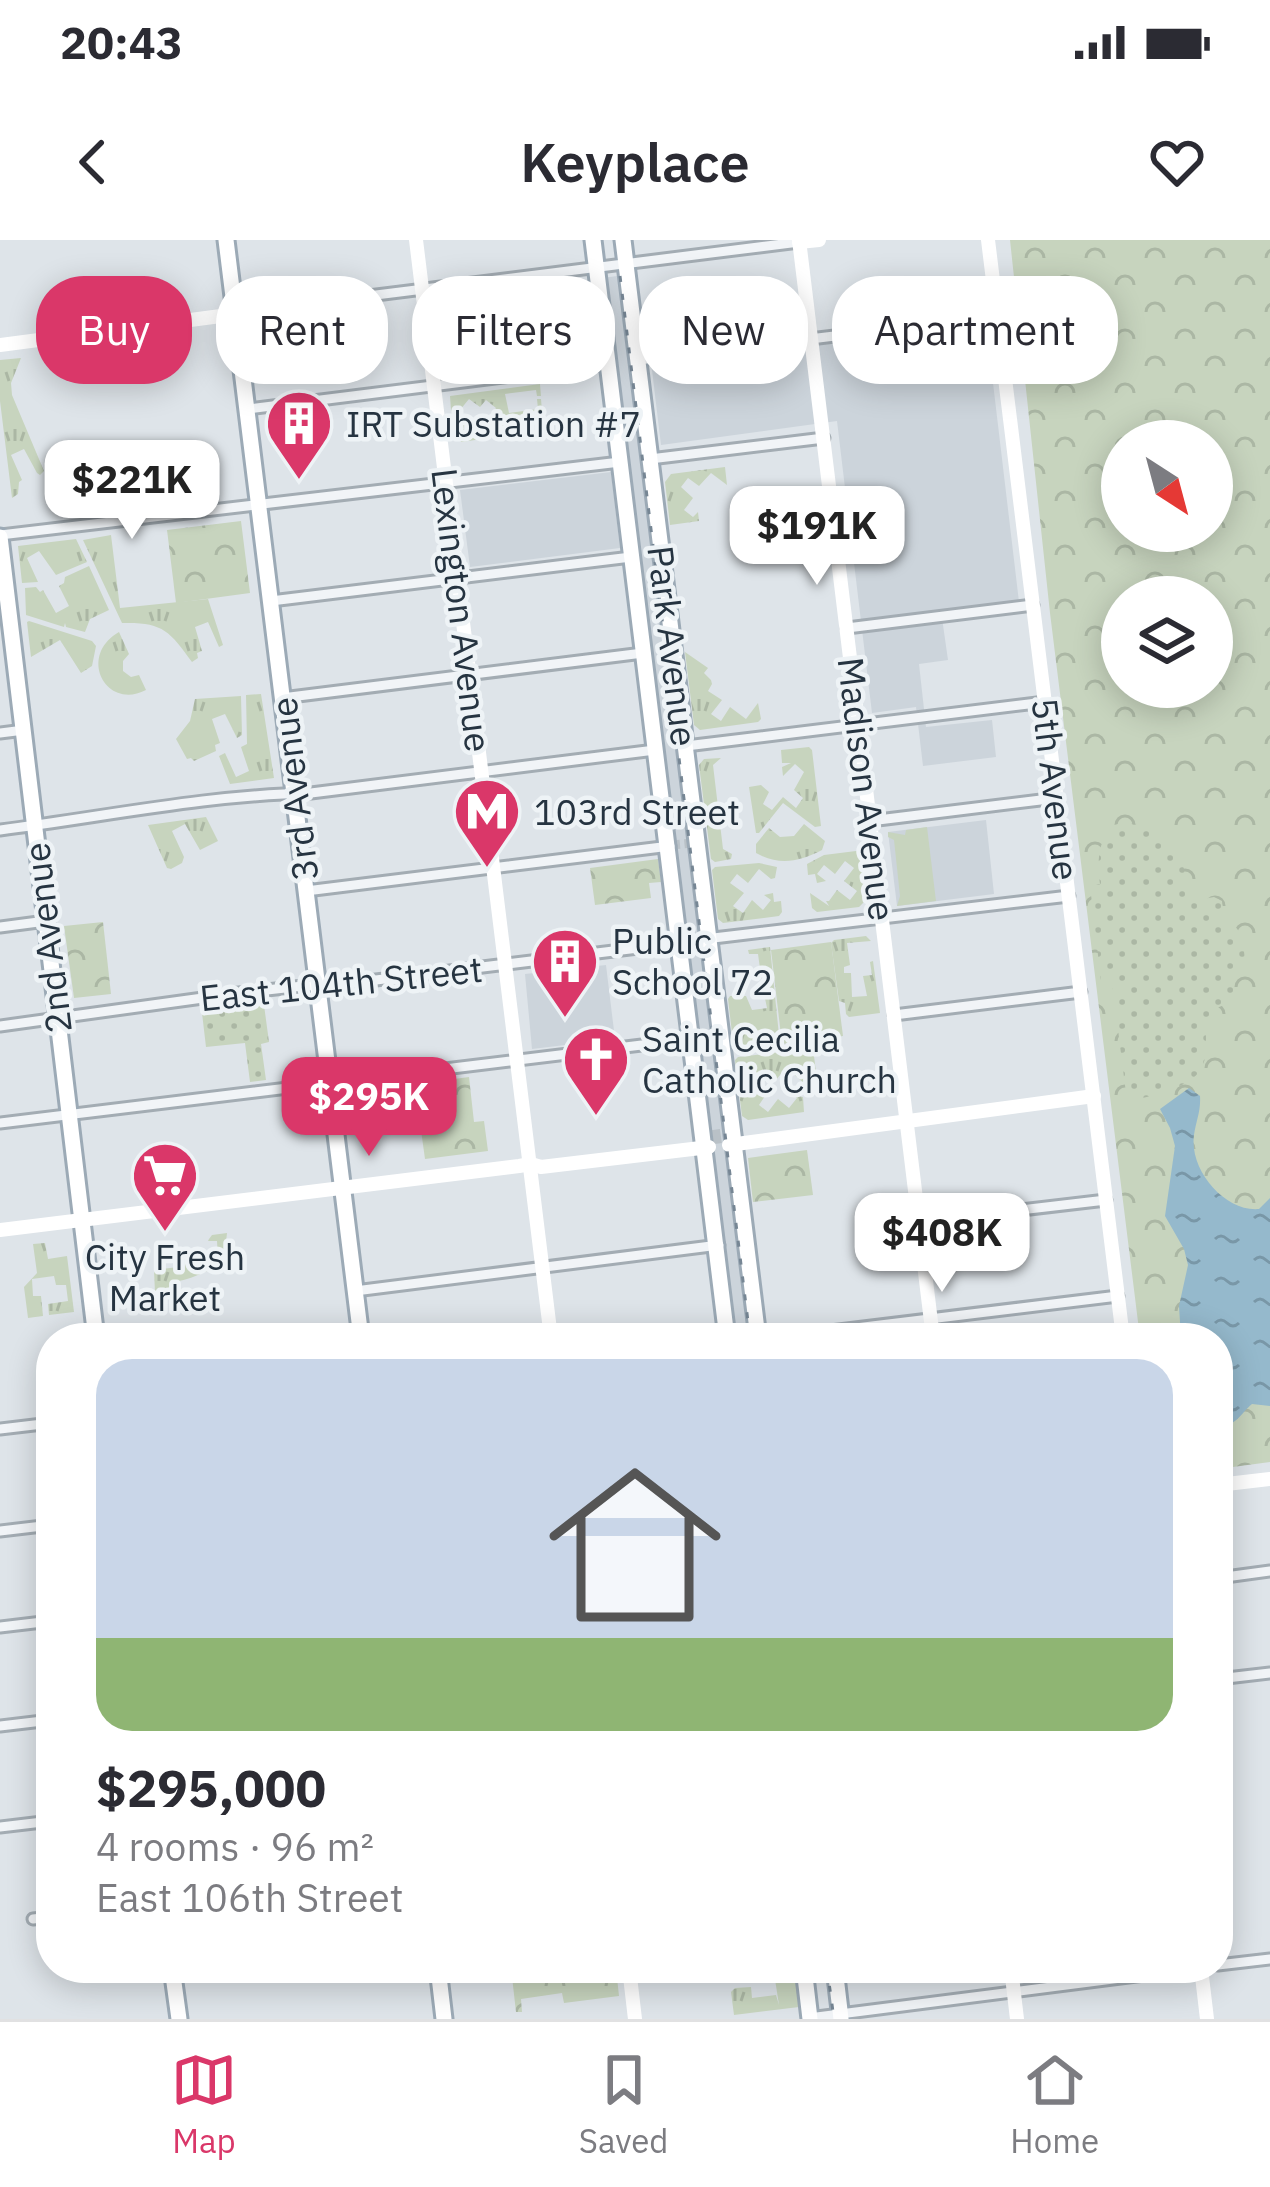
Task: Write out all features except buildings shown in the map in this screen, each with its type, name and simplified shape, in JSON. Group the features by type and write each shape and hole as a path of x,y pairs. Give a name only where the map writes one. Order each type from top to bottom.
{"main road":[{"name":"3rd Avenue","path":"226,240 231,276"},
{"name":"Lexington Avenue","path":"416,240 420,276"},
{"name":"Park Avenue","path":"593,240 597,276"},
{"name":"Park Avenue","path":"623,240 756,1323"},
{"path":"799,241 818,240"},
{"name":"5th Avenue","path":"988,240 993,276"},
{"name":"Madison Avenue","path":"799,241 931,1323"},
{"path":"0,345 216,317"},
{"name":"3rd Avenue","path":"245,384 359,1323"},
{"name":"Lexington Avenue","path":"435,384 549,1323"},
{"name":"Park Avenue","path":"610,384 726,1323"},
{"name":"5th Avenue","path":"1006,384 1121,1323"},
{"name":"2nd Avenue","path":"0,536 6,633 24,730 94,1323"},
{"path":"731,1140 894,1124 1094,1096"},
{"path":"0,1230 530,1164 540,1159 705,1143"},
{"path":"1233,1483 1270,1479"},
{"path":"174,1983 179,2019"},
{"path":"440,1983 444,2019"},
{"path":"630,1983 635,2019"},
{"path":"806,1983 808,2019"},
{"path":"837,1983 841,2016"},
{"path":"1012,1983 1017,2019"},
{"path":"1202,1983 1207,2019"}],"street":[{"path":"533,276 799,241"},
{"path":"638,360 832,336"},
{"path":"248,409 458,384"},
{"path":"650,460 824,439"},
{"path":"0,536 620,462"},
{"path":"271,601 631,557"},
{"path":"847,628 1033,604"},
{"path":"283,698 643,653"},
{"path":"683,746 1045,702"},
{"path":"0,733 24,730"},
{"path":"0,830 181,804 658,749"},
{"path":"870,821 1057,798"},
{"path":"306,891 669,846"},
{"path":"707,939 1069,896"},
{"path":"0,926 46,921"},
{"name":"East 104th Street","path":"0,1026 681,943"},
{"path":"894,1015 1081,992"},
{"path":"0,1123 693,1039"},
{"path":"919,1222 1106,1200"},
{"path":"355,1291 718,1246"},
{"path":"898,1323 1118,1295"},
{"path":"0,1429 36,1425"},
{"path":"0,1531 36,1527"},
{"path":"1233,1576 1270,1571"},
{"path":"0,1628 36,1623"},
{"path":"1233,1677 1270,1673"},
{"path":"0,1726 36,1722"},
{"path":"0,1827 36,1823"},
{"path":"32,1919 36,1919"},
{"path":"1233,1963 1270,1959"},
{"path":"808,2019 1078,1983"}],"shaded area":[{"path":"625,275 751,1323 730,1323 615,384 615,276"},
{"path":"832,343 832,384 993,384 1019,602 941,611 948,660 919,664 926,727 992,720 996,757 923,766 916,707 872,713 837,421 661,445 654,384 808,384 808,346"},
{"path":"611,472 620,548 470,567 460,490"},
{"path":"986,820 994,894 897,906 888,832"},
{"path":"606,965 615,1039 532,1049 525,974"}],"green space":[{"path":"1010,240 1270,240 1270,1462 1233,1467 1233,1323 1138,1323 1050,613 1025,384 1118,384 1118,276 1014,276"},
{"path":"21,358 11,383 12,395 44,471 37,473 24,449 11,455 22,480 12,498 0,360"},
{"path":"540,384 541,396 536,390 505,394 509,413 538,409 537,399 541,399 542,411 518,415 508,426 510,435 461,442 462,422 466,421 463,429 474,437 482,427 493,435 501,424 491,416 496,408 486,400 480,407 469,399 457,408 457,414 451,410 450,396"},
{"path":"725,467 727,485 711,473 699,486 688,478 681,487 693,498 684,510 693,517 698,512 699,521 670,525 665,482 671,474"},
{"path":"241,521 250,593 176,603 167,530"},
{"path":"111,535 120,608 208,599 223,645 219,647 208,622 195,627 202,651 192,662 163,630 122,623 83,540"},
{"path":"76,539 87,562 56,575 39,551 27,558 38,582 22,583 18,546"},
{"path":"89,566 109,610 90,619 85,632 26,615 25,588 43,590 56,613 69,606 59,586 65,577"},
{"path":"29,621 92,641 96,646 92,666 81,673 60,640 31,657"},
{"path":"119,632 129,654 123,671 131,677 139,675 146,690 132,695 109,687 99,666 106,642"},
{"path":"685,652 708,668 704,673 712,684 708,691 722,700 711,714 721,721 730,707 746,719 758,703 761,719 700,730 694,725"},
{"path":"261,694 274,778 230,784 219,756 225,753 236,777 249,771 241,747 247,744 246,695"},
{"path":"241,696 242,735 237,738 225,714 212,719 220,743 216,751 194,761 187,759 176,739 190,721 195,699"},
{"path":"809,747 821,826 815,827 783,803 756,833 749,787 761,785 769,792 763,804 772,810 783,797 796,808 803,798 794,790 804,772 795,764 783,776 782,767 791,763 782,763 781,750"},
{"path":"721,758 713,765 723,849 732,854 731,859 715,862 699,765 704,759"},
{"path":"206,817 218,841 200,850 185,824 172,831 184,857 182,863 167,868 148,825"},
{"path":"1122,823 1162,830 1181,854 1187,885 1203,899 1222,901 1224,922 1238,931 1245,959 1232,973 1234,1003 1210,1014 1201,1069 1177,1087 1127,1101 1112,982 1101,981 1090,886 1100,884 1099,854 1106,833 1110,826"},
{"path":"804,824 825,841 822,850 789,861 756,853 756,844 769,828 780,837 794,836"},
{"path":"927,827 936,901 897,906 894,840 888,832 905,835 906,830"},
{"path":"856,851 866,900 859,907 817,912 810,893 829,906 826,901 837,890 850,900 857,891 844,881 854,868 845,861 835,874 824,865 817,874 826,881 817,883 815,874 808,875 807,864 824,855"},
{"path":"658,859 661,882 649,883 651,898 595,905 590,868"},
{"path":"759,863 777,867 775,878 759,869 748,883 737,874 730,883 744,893 733,906 743,913 752,900 763,910 771,900 764,895 773,893 774,902 781,901 782,912 723,923 718,919 712,870"},
{"path":"103,922 111,994 74,998 64,926"},
{"path":"866,936 871,941 847,943 850,965 844,973 851,973 852,997 867,996 863,976 872,975 873,961 880,1013 849,1017 845,1003 839,1001 831,943"},
{"path":"831,942 843,1036 782,1044 771,950"},
{"path":"770,947 780,1045 738,1053 728,999 746,996 752,1010 767,1008 762,984 767,983 767,976 761,976 758,954 748,950"},
{"path":"264,1005 269,1042 261,1044 266,1080 250,1082 245,1043 206,1047 202,1013"},
{"path":"813,1048 817,1080 804,1083 786,1068 775,1081 764,1072 756,1081 767,1093 759,1105 768,1112 778,1099 789,1108 797,1098 791,1093 797,1092 803,1097 804,1112 748,1120 742,1116 738,1057"},
{"path":"469,1077 474,1122 484,1121 488,1151 425,1159 420,1123 429,1121 425,1083"},
{"path":"807,1150 813,1195 753,1202 748,1158"},
{"path":"227,1233 230,1256 219,1258 230,1258 231,1264 179,1281 169,1298 158,1301 154,1270 178,1267 176,1252 195,1252 196,1261 218,1258 217,1241 208,1241 212,1235"},
{"path":"45,1243 48,1259 67,1256 74,1312 49,1315 48,1304 68,1301 66,1285 56,1285 54,1276 32,1279 33,1296 41,1296 43,1316 28,1318 24,1287 37,1273 33,1244"},
{"path":"155,1293 154,1302 134,1304 134,1296"},
{"path":"513,1983 618,1983 619,1996 564,2003 562,1993 521,1999 522,2012 516,2012"},
{"path":"776,1983 796,1983 799,2007 734,2015 731,1992 751,1987 752,1998 776,1995 779,2005"}],"water":[{"path":"1189,1088 1200,1096 1194,1148 1203,1175 1234,1204 1259,1209 1270,1198 1270,1406 1252,1404 1233,1422 1233,1323 1180,1323 1188,1265 1165,1216 1175,1146 1160,1109"}],"tunnel":[{"path":"671,845 692,843"},
{"path":"683,942 704,939"},
{"path":"707,1138 728,1135"}],"railway":[{"path":"620,276 748,1323"},
{"path":"829,1983 834,2019"}],"place":[{"name":"IRT Substation #7","path":"299,482"},
{"name":"103rd Street","path":"487,870"},
{"name":"Public School 72","path":"565,1020"},
{"name":"Saint Cecilia Catholic Church","path":"596,1118"},
{"name":"City Fresh Market","path":"165,1234"}]}
